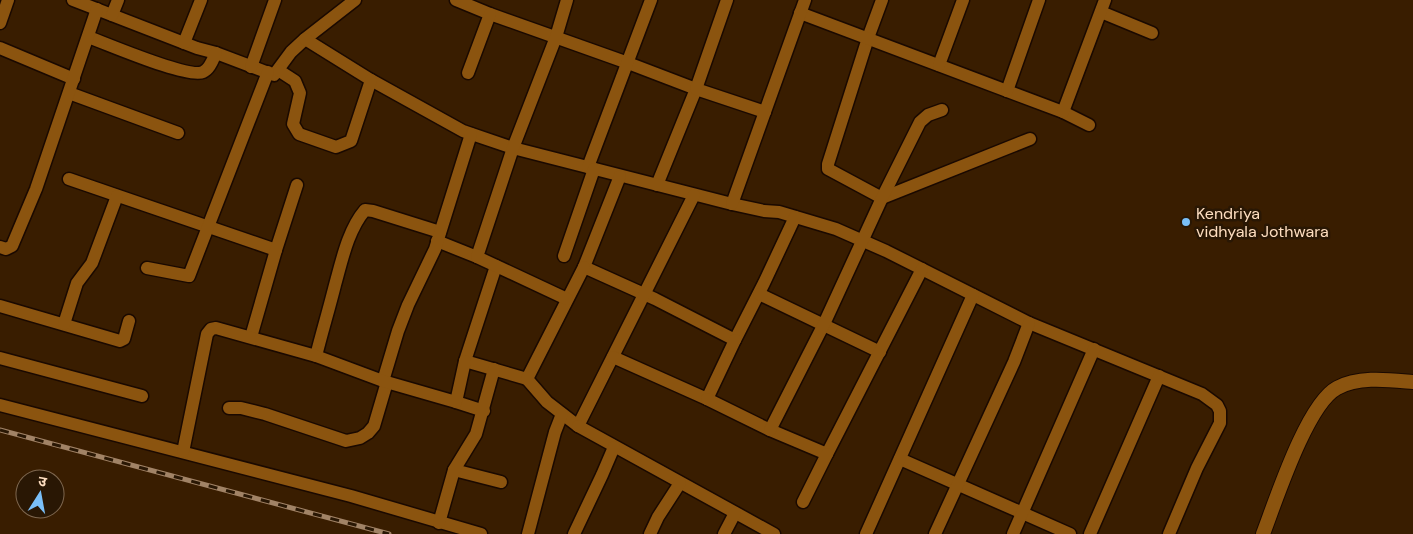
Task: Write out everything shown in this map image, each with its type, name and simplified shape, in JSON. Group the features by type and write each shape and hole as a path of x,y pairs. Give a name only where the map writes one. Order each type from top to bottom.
{"street":[{"path":"0,22 8,0"},
{"path":"73,0 184,43 251,67 273,71 296,81 300,93 292,124 300,134 336,147 351,141 371,80"},
{"path":"112,15 118,0"},
{"path":"184,43 201,0"},
{"path":"251,67 275,0"},
{"path":"147,268 189,276 273,71 305,39 355,0"},
{"path":"456,0 696,89 765,112"},
{"path":"477,258 513,148 556,37 567,0"},
{"path":"564,256 591,168 651,0"},
{"path":"657,185 696,89 727,0"},
{"path":"732,204 805,0"},
{"path":"882,0 868,38 828,169 882,198 1030,139"},
{"path":"939,65 963,0"},
{"path":"1007,91 1039,0"},
{"path":"1062,112 1103,6 1152,33"},
{"path":"0,247 6,249 12,246 36,189 97,9"},
{"path":"800,13 1062,112 1089,125"},
{"path":"468,73 490,14"},
{"path":"88,37 170,68 195,74 204,72 209,68 216,53"},
{"path":"305,39 371,80 463,131 513,148 732,204 764,211 779,212 836,229 922,269 1029,323 1202,394 1217,405 1220,411 1220,423 1197,468 1169,534"},
{"path":"0,48 74,79"},
{"path":"69,93 178,133"},
{"path":"770,430 824,324 864,241 882,198 920,122 942,110"},
{"path":"229,408 241,408 265,414 346,441 360,438 368,433 374,426 398,331 438,237 471,134"},
{"path":"527,379 584,267 620,176"},
{"path":"69,179 276,250"},
{"path":"251,337 297,185"},
{"path":"578,426 694,194"},
{"path":"64,324 77,283 92,263 117,196"},
{"path":"316,356 345,254 358,218 365,210 374,211 438,237 477,258 567,299"},
{"path":"708,399 795,217"},
{"path":"456,402 465,361 496,266"},
{"path":"584,267 644,294 735,340"},
{"path":"803,502 922,269"},
{"path":"758,294 880,352"},
{"path":"866,534 973,295"},
{"path":"0,306 121,341 124,340 129,320"},
{"path":"935,534 1014,362 1029,323"},
{"path":"183,452 206,334 211,329 216,328 316,356 385,382 484,411"},
{"path":"1013,534 1094,349"},
{"path":"613,357 708,399 770,430 828,454"},
{"path":"0,358 142,396"},
{"path":"465,361 527,379 547,402 578,426 774,534"},
{"path":"439,522 454,470 476,434 484,411 494,369"},
{"path":"1090,534 1159,376"},
{"path":"1263,534 1307,424 1320,404 1336,388 1356,381 1413,382"},
{"path":"0,405 342,494 481,534"},
{"path":"528,534 555,432 562,414"},
{"path":"574,534 614,447"},
{"path":"900,459 1070,534"},
{"path":"454,470 501,482"},
{"path":"650,534 658,517 680,483"},
{"path":"724,534 735,513"}],"railway":[{"path":"0,430 389,534"}],"place":[{"name":"Kendriya vidhyala Jothwara","path":"1186,222"}]}
